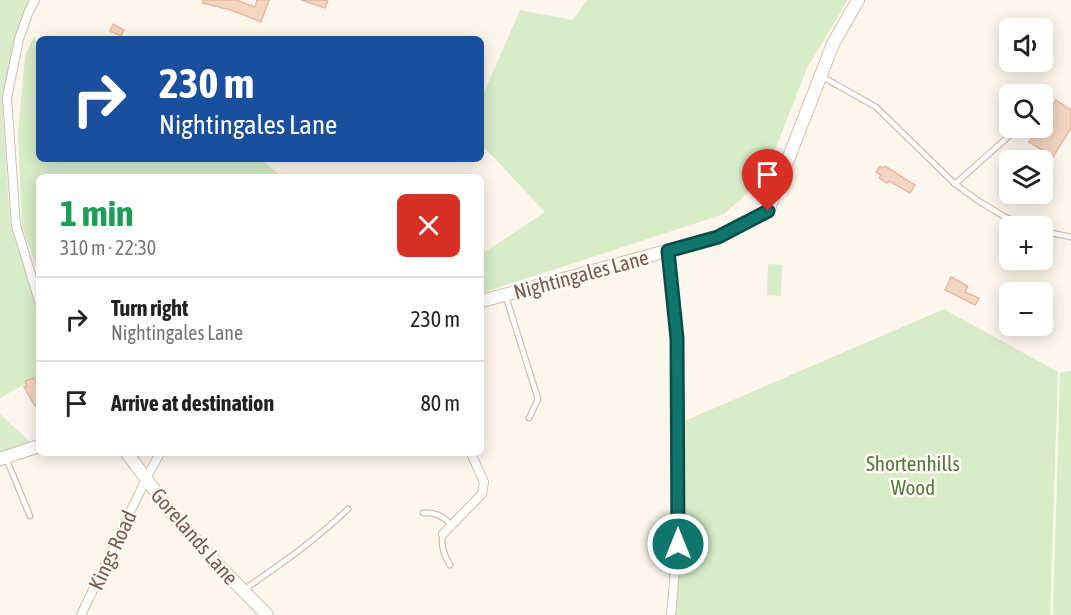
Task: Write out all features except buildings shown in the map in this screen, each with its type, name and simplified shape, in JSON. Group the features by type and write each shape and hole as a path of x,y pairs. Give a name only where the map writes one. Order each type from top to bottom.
{"main road":[{"name":"Nightingales Lane","path":"484,300 718,237 768,211 833,44 858,0"},
{"path":"3,459 36,447"},
{"name":"Gorelands Lane","path":"129,456 173,515 267,615"}],"street":[{"path":"35,0 19,39 7,98 16,225 36,291"},
{"path":"668,251 677,338 679,447 678,544 671,615"},
{"name":"Kings Road","path":"81,615 158,456"},
{"path":"443,534 482,494 484,482 472,456"}],"lane":[{"path":"821,76 876,107 955,184 1003,216"},
{"path":"955,184 1007,138"},
{"path":"1053,233 1071,237"},
{"path":"505,294 538,399 529,418"},
{"path":"3,459 30,516"},
{"path":"243,590 290,558 330,527 348,509"},
{"path":"423,513 433,512 452,525"},
{"path":"443,534 446,558 450,566"}],"green space":[{"path":"0,0 29,0 2,100 10,221 36,304 36,378 0,398"},
{"path":"587,0 848,0 807,68 764,178 724,214 484,292 484,253 545,212 484,147 484,92 520,10 573,20"},
{"path":"34,36 36,40 36,162 264,162 278,174 36,174 36,267 22,227 18,134 25,56"},
{"path":"768,264 782,265 781,296 767,295"},
{"name":"Shortenhills Wood","path":"944,309 1058,372 1050,615 674,615 681,561 682,422"},
{"path":"1071,371 1071,615 1053,615 1060,373"},
{"path":"0,414 30,442 0,452"}],"route":[{"path":"678,544 677,338 668,251 718,237 768,211"}]}
